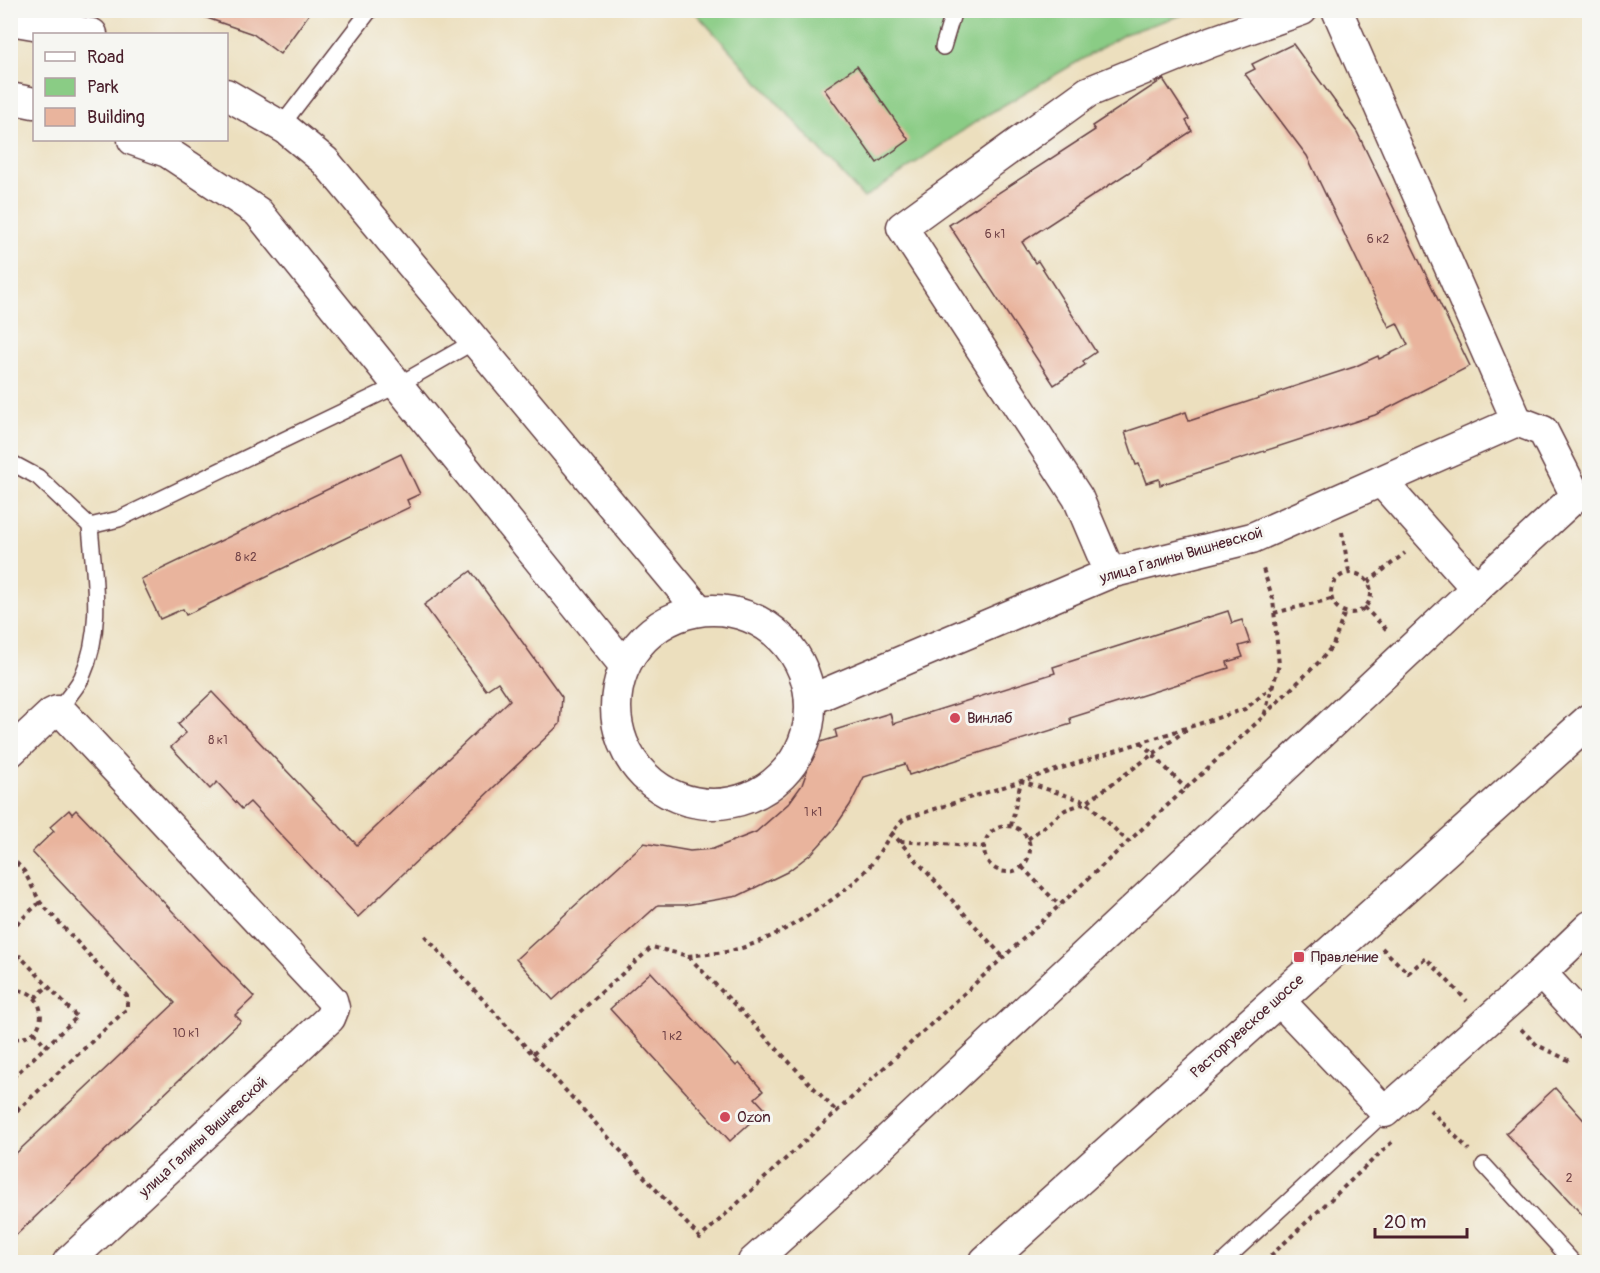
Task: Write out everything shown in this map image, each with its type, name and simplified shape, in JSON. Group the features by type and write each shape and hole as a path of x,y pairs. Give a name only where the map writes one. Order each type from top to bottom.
{"main road":[{"name":"Расторгуевское шоссе","path":"986,1263 1358,926 1587,724"}],"street":[{"path":"1110,573 1078,498 902,227 1088,92 1211,42 1302,10"},
{"path":"753,1263 1576,496 1543,431 1517,421 1337,10"},
{"path":"10,20 86,33"},
{"path":"228,95 280,126 325,161 699,610"},
{"path":"10,98 33,102"},
{"path":"136,141 167,152 258,212 624,665"},
{"name":"улица Галины Вишневской","path":"810,700 1110,573 1252,538 1517,421"},
{"path":"1381,481 1476,588"},
{"path":"699,610 731,610 751,617 761,621 786,641 803,668 810,700 807,732 794,761 772,784 744,800 712,805 680,799 651,783 630,759 617,729 616,696 624,665 643,638 668,619 699,610"},
{"path":"10,752 57,711"},
{"name":"улица Галины Вишневской","path":"57,711 64,714 332,1000 334,1008 330,1018 84,1257"},
{"path":"1278,999 1385,1112 1541,974 1590,926"},
{"path":"1541,974 1590,1026"}],"lane":[{"path":"280,126 370,10"},
{"path":"944,47 954,10"},
{"path":"90,525 119,519 398,385 475,341"},
{"path":"10,462 38,477 90,525 96,600 94,642 81,679 57,711"},
{"path":"1223,1263 1385,1112"},
{"path":"1484,1165 1573,1263"}],"path":[{"path":"1335,501 1349,572"},
{"path":"1368,582 1429,535"},
{"path":"1252,538 1273,598 1279,664 1264,716"},
{"path":"1349,572 1358,574 1368,582 1371,596 1368,604 1362,610 1345,612 1337,608 1331,599 1334,582 1349,572"},
{"path":"1274,613 1331,599"},
{"path":"425,936 700,1238 1264,716 1321,660 1332,645 1345,612"},
{"path":"533,1054 652,947 688,956 735,950 793,925 831,900 869,867 891,831 904,819 1245,709 1273,686"},
{"path":"1028,839 1065,810 1088,802 1192,725"},
{"path":"1141,742 1186,789"},
{"path":"1021,781 1088,802 1128,842"},
{"path":"1011,826 1021,781"},
{"path":"1011,826 1024,833 1028,839 1030,854 1022,867 1007,873 999,872 987,862 984,847 986,839 996,829 1011,826"},
{"path":"891,831 1004,958"},
{"path":"899,841 984,847"},
{"path":"10,856 24,871 40,902 127,996 129,1002 127,1009 10,1117"},
{"path":"1022,867 1060,906"},
{"path":"10,930 40,902"},
{"path":"1358,926 1408,973 1426,958 1467,1002"},
{"path":"10,964 20,956 77,1017 10,1080"},
{"path":"688,956 837,1112"},
{"path":"35,998 48,986"},
{"path":"10,992 26,992 35,998 41,1008 42,1018 34,1032 19,1039 10,1038"},
{"path":"34,1032 46,1046"},
{"path":"10,1069 16,1075"},
{"path":"10,1100 19,1109"},
{"path":"1428,1107 1484,1165"}],"green space":[{"path":"694,11 1194,11 1125,34 980,119 864,198"}],"building":[{"path":"184,10 312,10 280,54 253,34"},
{"path":"884,10 899,10 897,15"},
{"path":"1293,44 1357,132 1470,366 1375,415 1160,485 1159,479 1146,483 1139,464 1136,465 1125,432 1186,412 1189,421 1354,367 1378,356 1379,359 1408,345 1397,323 1389,327 1307,156 1245,74 1255,69 1252,64"},
{"path":"857,66 909,140 877,163 824,89"},
{"path":"1163,79 1189,119 1186,121 1192,131 1022,242 1035,263 1038,261 1096,352 1083,361 1085,365 1054,385 949,225 1095,130 1092,126"},
{"path":"401,454 420,494 407,500 410,507 186,615 183,609 160,619 141,579"},
{"path":"471,571 562,697 560,724 358,917 250,802 242,809 217,782 210,789 171,747 186,733 178,724 212,692 357,845 510,700 498,682 486,690 424,605"},
{"path":"1228,611 1232,623 1242,620 1250,643 1239,646 1243,657 1227,662 1229,668 1070,718 1071,724 909,775 905,764 864,777 850,805 833,830 812,853 787,872 738,896 685,905 658,905 553,1000 516,959 644,843 690,851 713,849 756,832 789,803 802,785 817,743 837,737 835,730 890,713 893,724 1055,673 1053,667"},
{"path":"69,810 72,814 76,810 254,997 235,1015 241,1021 12,1239 10,1159 175,1003 32,852 54,831 50,827"},
{"path":"651,972 736,1066 739,1063 763,1091 755,1098 765,1109 730,1141 610,1009"},
{"path":"1555,1088 1590,1127 1590,1223 1506,1133"}],"place":[{"name":"Винлаб","path":"955,718"},
{"name":"Правление","path":"1299,957"},
{"name":"Ozon","path":"725,1117"}]}
